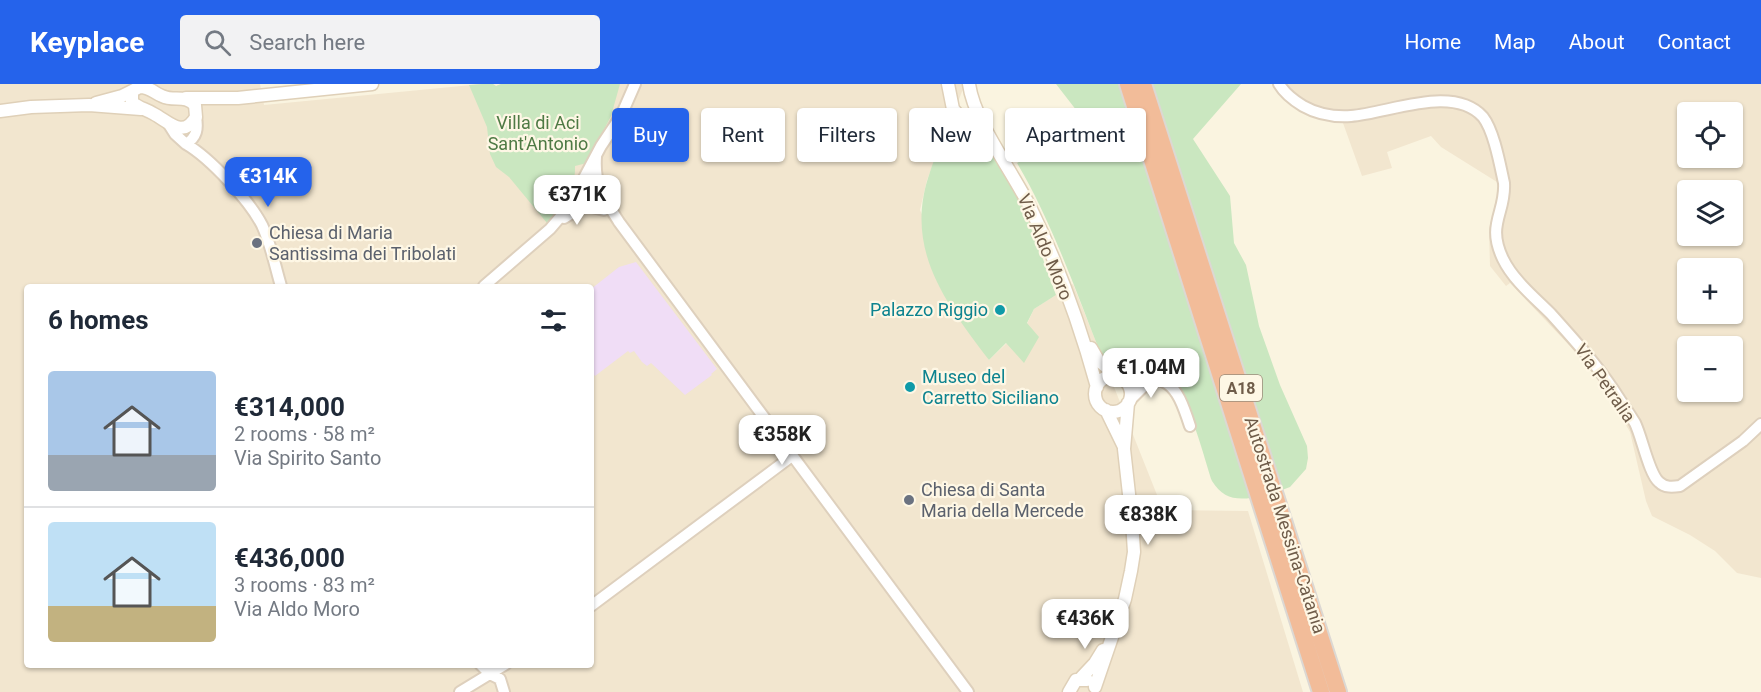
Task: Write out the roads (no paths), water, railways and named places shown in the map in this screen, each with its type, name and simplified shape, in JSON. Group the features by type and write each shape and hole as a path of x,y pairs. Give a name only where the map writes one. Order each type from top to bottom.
{"highway":[{"name":"Autostrada Messina-Catania","path":"1128,84 1322,692"},
{"name":"Autostrada Messina-Catania","path":"1143,84 1338,692"}],"main road":[{"path":"89,105 122,96 135,88 149,86 167,98 237,98 372,84"},
{"path":"948,84 953,108"},
{"path":"969,84 974,106 1005,161"},
{"path":"135,88 132,102 141,109"},
{"path":"186,98 195,105 197,116"},
{"path":"0,111 31,107 89,105 141,109 151,112 174,127 182,128 216,103 237,98"},
{"path":"993,148 1005,161"},
{"name":"Via Aldo Moro","path":"1006,162 1030,208 1082,334"},
{"path":"1082,334 1098,360 1129,386 1124,449 1134,552 1128,590 1095,690"},
{"path":"1082,334 1096,387 1097,401 1106,410 1124,449"},
{"path":"1096,387 1105,378 1118,377"},
{"path":"1106,410 1119,410 1129,401"},
{"path":"1069,692 1073,684 1095,663 1111,636"},
{"path":"1080,679 1086,679 1095,690"}],"street":[{"path":"623,108 628,84"},
{"path":"625,108 635,84"},
{"path":"628,101 639,84"},
{"name":"Via Petralia","path":"1279,84 1289,96 1309,109 1338,116 1353,116 1451,100 1473,108 1489,126 1504,183 1496,223 1497,243 1508,267 1584,350 1610,384 1635,423 1652,472 1660,484 1669,487 1680,486 1743,441"},
{"path":"191,140 198,125 197,116"},
{"path":"168,123 175,134 197,144 205,157 244,199 261,222 267,235 280,284"},
{"path":"550,229 568,207 612,131"},
{"path":"596,157 595,172 601,193 619,222 968,692"},
{"path":"581,186 590,185 601,193"},
{"path":"581,186 585,193 619,222"},
{"path":"486,284 573,211 585,205 604,210"},
{"path":"1118,377 1165,381 1176,391 1190,426"},
{"path":"1129,401 1147,383 1159,379"},
{"path":"1743,441 1761,424"},
{"path":"1743,441 1761,432"},
{"path":"594,604 792,456"},
{"path":"482,668 486,677"},
{"path":"460,692 500,668"},
{"path":"486,677 500,679 503,688"}],"place":[{"name":"Chiesa di Maria Santissima dei Tribolati","path":"257,243"},
{"name":"Palazzo Riggio","path":"1000,310"},
{"name":"Museo del Carretto Siciliano","path":"910,387"},
{"name":"Chiesa di Santa Maria della Mercede","path":"909,500"}],"park label":[{"name":"Villa di Aci Sant'Antonio","path":"538,133"}]}
